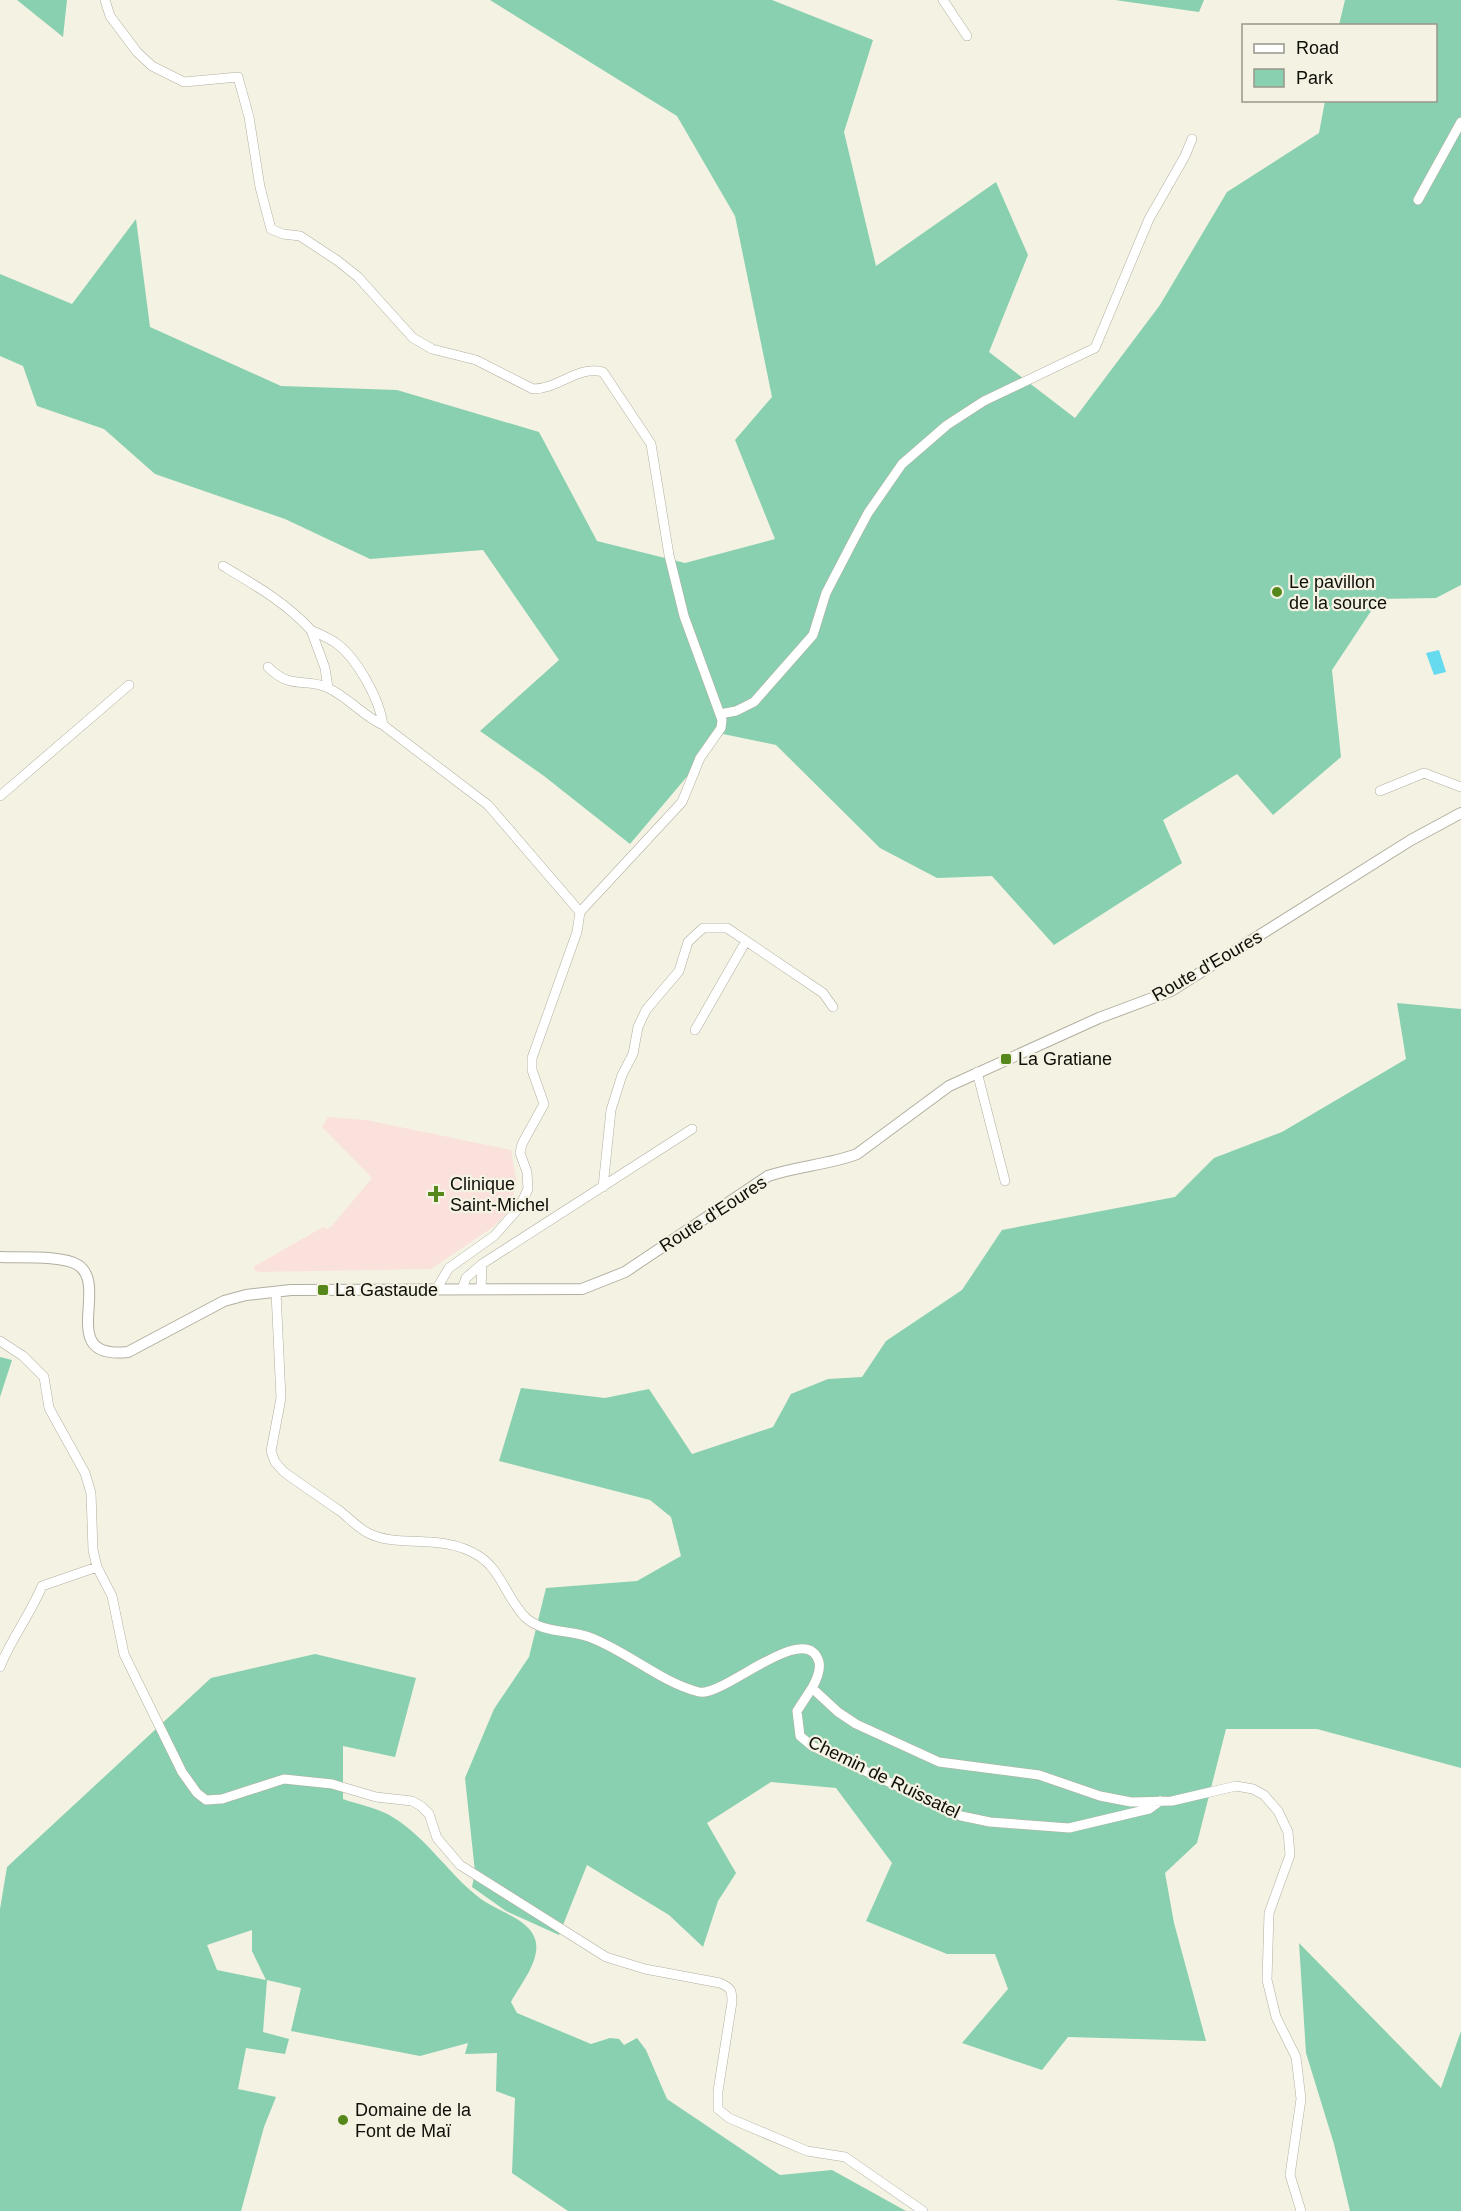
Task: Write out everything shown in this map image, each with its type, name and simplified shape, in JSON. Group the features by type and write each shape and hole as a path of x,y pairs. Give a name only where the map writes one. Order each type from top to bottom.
{"street":[{"path":"105,0 110,16 137,52 152,66 184,82 238,76 249,117 260,187 271,229 283,234 300,236 338,261 374,294 413,338 432,349 476,360 533,389 559,383 584,370 603,372 651,444 663,522 684,616 720,714 721,728 700,758 688,793 682,802 580,912 577,932 532,1058 532,1070 544,1104 522,1144 520,1153 527,1172 528,1189 519,1208 494,1236 449,1268 437,1288"},
{"path":"943,0 967,36"},
{"path":"1418,200 1461,122"},
{"path":"720,714 736,711 754,702 813,635 826,593 868,513 911,456 947,425 984,402 1095,348 1149,219 1185,156 1192,139"},
{"path":"223,566 268,592 293,611 311,630 337,643 351,659 380,706 383,725"},
{"path":"311,630 325,668 328,688"},
{"path":"268,667 282,679 297,684 328,688 383,725 488,805 580,912"},
{"path":"0,796 129,685"},
{"path":"1380,791 1424,773 1461,787"},
{"name":"Route d'Eoures","path":"0,1257 51,1260 78,1266 87,1275 89,1287 86,1321 89,1334 105,1351 115,1353 128,1352 224,1300 276,1292 437,1288 557,1290 582,1288 604,1282 625,1272 768,1176 789,1168 842,1160 857,1154 948,1086 1171,991 1402,846 1461,813"},
{"path":"603,1187 611,1110 622,1075 633,1054 638,1028 646,1010 674,978 688,942 703,928 727,928 823,993 833,1007"},
{"path":"695,1030 746,941"},
{"path":"977,1072 1005,1181"},
{"path":"462,1289 466,1278 482,1264 692,1129"},
{"path":"481,1289 482,1264"},
{"name":"Chemin de Ruissatel","path":"276,1292 281,1398 271,1451 284,1472 369,1534 387,1538 443,1541 480,1557 495,1571 512,1602 527,1619 546,1628 587,1636 617,1649 687,1688 709,1692 787,1650 800,1649 811,1652 819,1660 819,1669 812,1688 797,1711 800,1736 812,1746 962,1816 990,1822 1069,1828 1149,1809 1160,1801"},
{"path":"0,1341 23,1356 45,1377 49,1408 85,1473 91,1493 93,1550 97,1567 112,1596 128,1663 182,1772 197,1793 206,1800 222,1799 293,1778 332,1784 376,1797 412,1802 421,1806 429,1814 437,1838 460,1865 606,1957 645,1969 720,1983 729,1987 732,2002 718,2091 718,2109 729,2118 807,2151 845,2157 923,2211"},
{"path":"0,1667 6,1651 30,1614 42,1586 97,1567"},
{"name":"Chemin de Ruissatel","path":"812,1688 837,1712 856,1724 939,1762 1039,1775 1100,1796 1131,1802 1172,1802 1236,1786 1253,1789 1264,1795 1278,1811 1288,1832 1290,1854 1269,1913 1267,1980 1276,2018 1296,2057 1301,2099 1290,2175 1301,2211"}],"shaded area":[{"name":"Clinique Saint-Michel","path":"328,1117 366,1120 511,1150 517,1185 505,1215 493,1227 431,1269 257,1272 253,1267 323,1227 327,1229 331,1227 372,1178 322,1127"}],"green space":[{"path":"17,0 67,0 63,37"},
{"path":"490,0 772,0 873,40 844,132 876,266 996,182 1028,255 989,352 1075,418 1160,305 1227,192 1319,133 1325,102 1437,102 1437,24 1339,24 1345,0 1461,0 1461,585 1436,598 1379,599 1332,670 1341,757 1273,815 1237,774 1163,820 1182,863 1054,945 992,876 937,878 880,848 776,745 723,734 630,844 544,776 480,731 559,660 483,550 370,559 285,519 155,474 104,429 37,406 23,366 0,356 0,274 72,304 136,219 150,327 281,386 397,390 539,432 597,541 685,563 775,539 735,440 772,397 735,216 677,116"},
{"path":"1115,0 1204,0 1199,12"},
{"path":"1397,1003 1461,1009 1461,1768 1317,1729 1226,1729 1197,1843 1165,1873 1174,1923 1206,2041 1068,2037 1042,2070 962,2043 1008,1989 995,1954 947,1954 866,1921 892,1863 836,1788 771,1782 707,1823 736,1873 718,1901 703,1947 669,1915 587,1865 559,1935 506,1911 472,1887 475,1872 465,1778 494,1709 529,1657 546,1588 637,1581 681,1556 671,1517 650,1500 499,1461 521,1388 605,1398 649,1389 692,1454 773,1427 791,1394 828,1379 862,1377 886,1341 962,1290 1002,1230 1175,1197 1214,1158 1282,1132 1406,1059"},
{"path":"0,1357 12,1360 0,1397"},
{"path":"315,1654 416,1678 395,1757 343,1746 343,1799 394,1818 417,1836 481,1899 519,1921 532,1932 536,1947 533,1963 511,2002 517,2013 591,2044 610,2038 619,2039 624,2045 637,2038 646,2050 667,2099 780,2175 832,2170 906,2211 568,2211 512,2173 515,2098 496,2091 497,2053 465,2054 468,2043 420,2056 291,2031 301,1988 267,1980 263,2032 289,2039 285,2054 246,2048 238,2089 276,2097 264,2127 241,2211 0,2211 0,1909 7,1867 211,1678","holes":["252,1930 252,1951 266,1980 217,1970 207,1945"]},
{"path":"1299,1943 1441,2088 1461,2031 1461,2211 1350,2211 1334,2144 1306,2053"}],"water":[{"path":"1439,650 1446,672 1434,675 1426,653"}],"place":[{"name":"Le pavillon de la source","path":"1277,592"},
{"name":"La Gratiane","path":"1006,1059"},
{"name":"Clinique Saint-Michel","path":"436,1194"},
{"name":"La Gastaude","path":"323,1290"},
{"name":"Domaine de la Font de Maï","path":"343,2120"}]}
